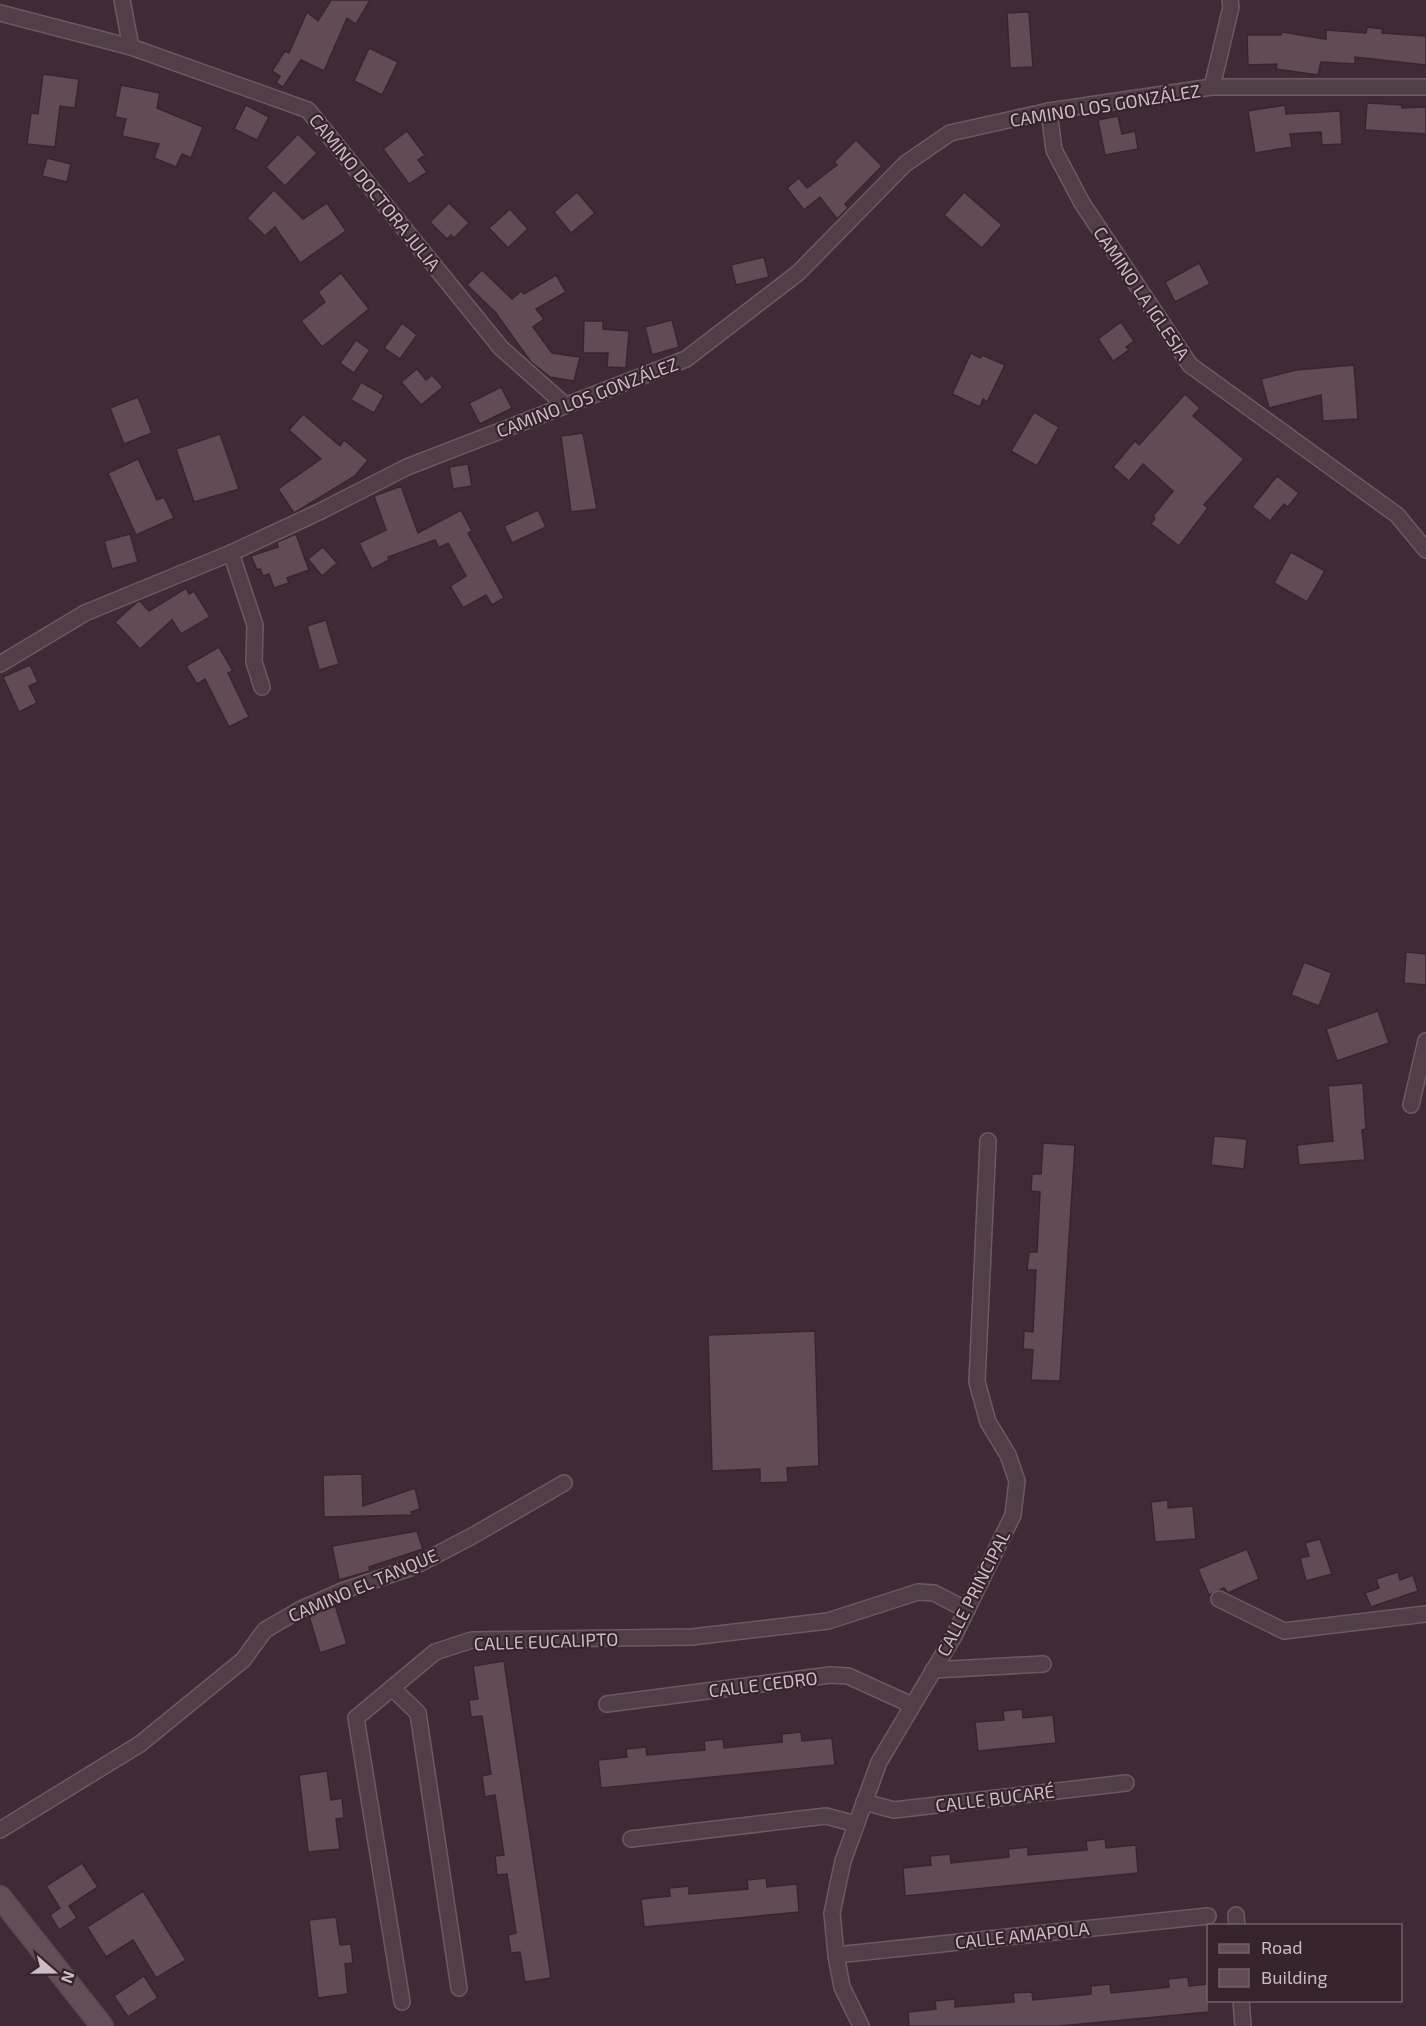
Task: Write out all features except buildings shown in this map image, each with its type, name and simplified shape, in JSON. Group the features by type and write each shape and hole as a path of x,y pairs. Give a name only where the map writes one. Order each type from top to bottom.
{"street":[{"path":"122,0 131,47"},
{"path":"1212,87 1230,0"},
{"name":"CAMINO DOCTORA JULIA","path":"0,13 131,47 308,110 501,348 564,404"},
{"name":"CAMINO LOS GONZÁLEZ","path":"2,661 85,613 231,553 407,467 564,404 686,359 798,273 905,164 950,134 1048,111 1212,87 1426,87"},
{"name":"CAMINO LA IGLESIA","path":"1048,111 1054,150 1082,203 1190,366 1397,515 1426,550"},
{"path":"231,553 255,625 254,662 262,687"},
{"path":"1411,1106 1426,1041"},
{"name":"CALLE PRINCIPAL","path":"861,2026 842,1987 836,1955 832,1913 843,1861 879,1762 967,1610 1013,1515 1017,1481 1008,1455 988,1422 977,1383 988,1141"},
{"name":"CAMINO EL TANQUE","path":"0,1830 140,1744 243,1660 265,1630 301,1609 342,1591 413,1567 564,1483"},
{"name":"CALLE EUCALIPTO","path":"402,2002 356,1718 435,1652 472,1641 692,1637 828,1621 918,1592 934,1593 967,1610"},
{"path":"1219,1599 1284,1631 1426,1614"},
{"path":"933,1670 1043,1664"},
{"name":"CALLE CEDRO","path":"607,1704 830,1675 848,1676 912,1706"},
{"path":"392,1688 418,1713 459,1988"},
{"name":"CALLE BUCARÉ","path":"864,1802 894,1810 1126,1782"},
{"path":"631,1839 825,1816 856,1824"},
{"path":"0,1898 102,2026"},
{"name":"CALLE AMAPOLA","path":"836,1955 1208,1916"},
{"path":"1241,2002 1243,2026"}]}
